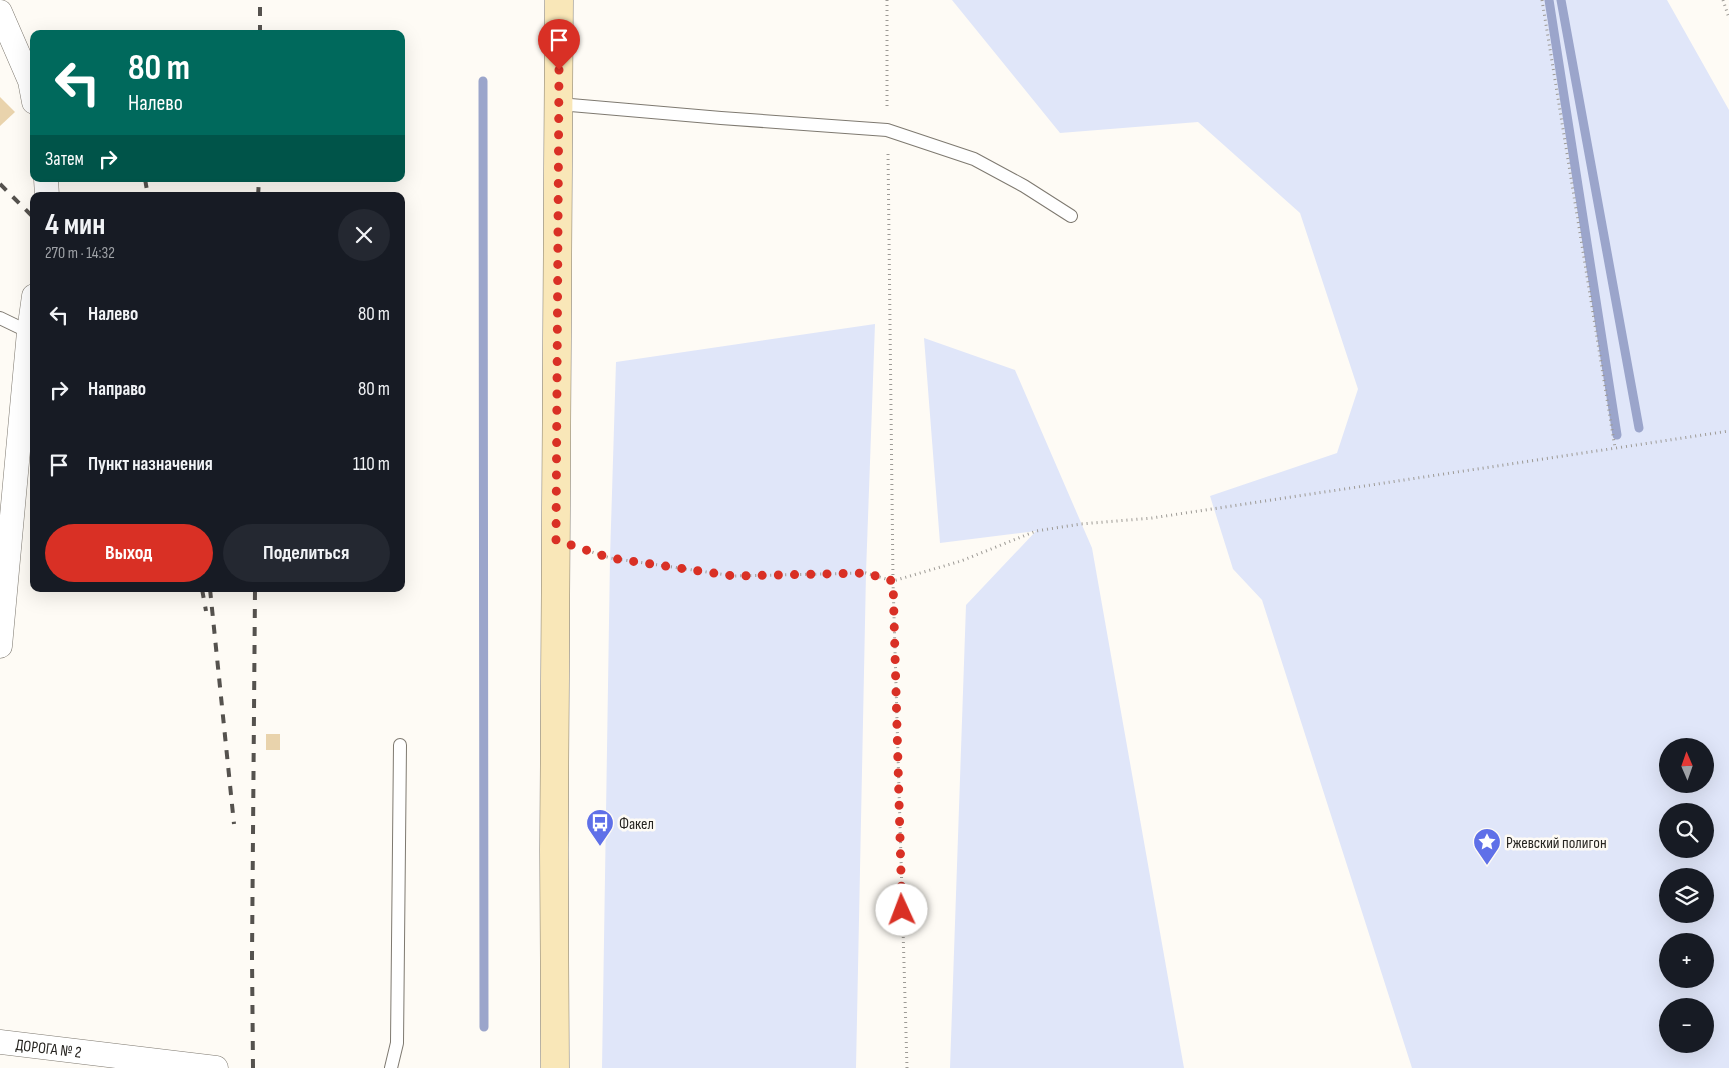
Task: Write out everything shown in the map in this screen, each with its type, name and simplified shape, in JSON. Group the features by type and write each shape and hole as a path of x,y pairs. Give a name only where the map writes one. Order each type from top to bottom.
{"main road":[{"path":"555,1068 559,0"}],"street":[{"path":"0,12 30,81"},
{"path":"0,646 30,325"},
{"name":"ДОРОГА № 2","path":"0,1042 216,1068"}],"lane":[{"path":"559,104 888,130 974,159 1024,186 1071,216"},
{"path":"0,318 29,332"},
{"path":"391,1068 397,1044 400,745"}],"path":[{"path":"887,0 893,581 907,1068"},
{"path":"1542,0 1614,448"},
{"path":"1723,0 1729,18"},
{"path":"556,540 610,558 734,576 866,573 893,581 961,561 1036,530 1152,518 1729,430"}],"shaded area":[{"path":"952,0 1667,0 1729,110 1729,1068 1412,1068 1262,600 1233,569 1210,496 1337,453 1358,389 1300,213 1198,122 1060,133"},
{"path":"875,324 866,573 856,1068 602,1068 610,558 616,362"},
{"path":"924,338 1015,370 1092,548 1184,1068 950,1068 966,605 1036,531 940,543"}],"building":[{"path":"0,97 15,112 0,126"},
{"path":"266,734 280,734 280,750 266,750"}],"waterway":[{"path":"1549,0 1617,435"},
{"path":"1561,0 1639,428"},
{"path":"483,81 484,1027"}],"railway":[{"path":"260,0 260,30"},
{"path":"146,182 147,192"},
{"path":"258,192 259,182"},
{"path":"0,184 30,214"},
{"path":"203,592 206,611"},
{"path":"210,592 234,824"},
{"path":"253,1068 255,592"}],"place":[{"name":"Факел","path":"600,847"},
{"name":"Ржевский полигон","path":"1487,866"}],"route":[{"path":"559,70 556,540 610,558 734,576 866,573 893,581 902,910"}]}
